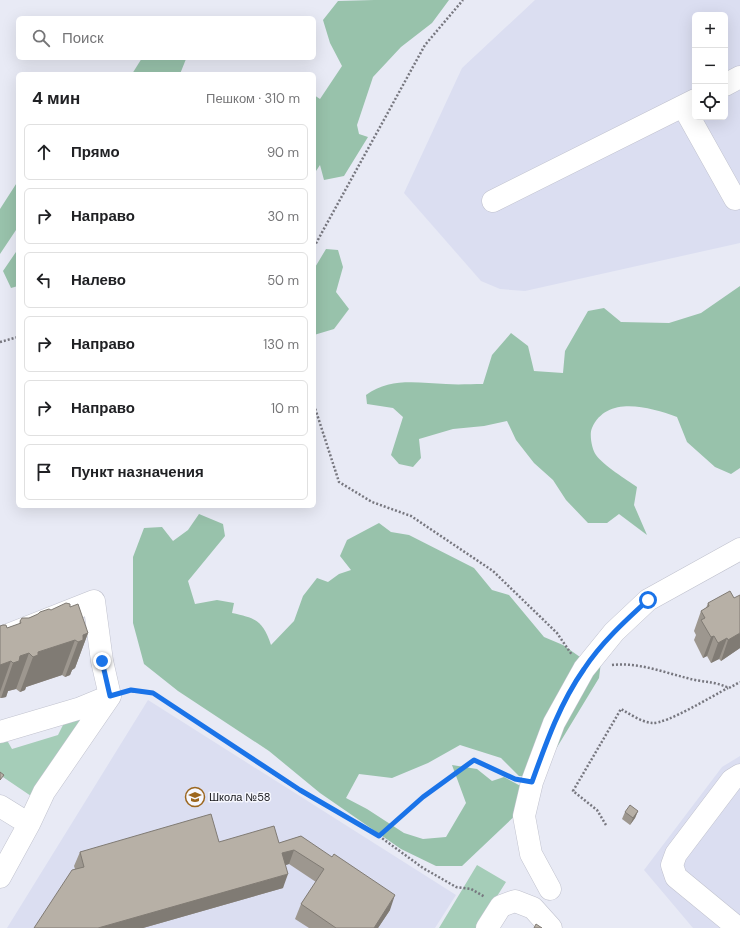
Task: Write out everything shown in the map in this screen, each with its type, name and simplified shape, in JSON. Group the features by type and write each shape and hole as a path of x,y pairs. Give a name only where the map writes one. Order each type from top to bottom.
{"lane":[{"path":"727,84 740,77"},
{"path":"493,201 689,103 735,199"},
{"path":"550,889 531,854 524,816 532,782 554,723 584,669 614,632 648,600 740,549"},
{"path":"0,638 94,601 102,661 110,696 44,792 29,824 0,877"},
{"path":"0,732 81,708 110,696"},
{"path":"738,928 676,877 672,865 676,854 732,780 740,775"},
{"path":"0,806 29,824"},
{"path":"487,928 501,906 515,901 533,908 551,928"}],"path":[{"path":"316,243 425,45 463,0"},
{"path":"0,342 16,338"},
{"path":"316,411 339,482 372,502 411,516 493,571 557,633 577,663 584,669 623,664 662,671 689,679 716,682 729,688"},
{"path":"606,825 597,810 573,791 621,709 644,721 652,723 660,722 740,682"},
{"path":"110,696 131,690 153,693 300,790 379,836 423,868 456,887 471,889 501,906"},
{"path":"379,836 423,797 474,760 515,779 532,782"}],"shaded area":[{"path":"535,0 740,0 740,243 525,291 500,289 481,281 404,193 462,68"},
{"name":"Школа №58","path":"148,700 456,895 435,928 7,928"},
{"path":"740,756 740,928 693,928 644,870 722,767"}],"green space":[{"path":"449,0 432,23 401,47 373,77 357,125 359,134 368,137 344,176 324,180 320,165 316,171 316,96 320,99 342,66 330,43 323,20 338,1"},
{"path":"141,60 186,60 181,72 133,72"},
{"path":"16,184 16,230 0,254 0,209"},
{"path":"326,249 338,250 343,267 336,292 349,309 334,329 316,334 316,294 316,266"},
{"path":"16,252 16,287 11,288 3,271"},
{"path":"740,286 740,468 731,474 715,467 687,442 677,417 654,410 630,406 618,407 608,411 599,418 592,428 591,442 593,450 599,459 609,468 637,487 634,505 647,535 619,514 607,523 588,523 566,500 553,480 534,463 516,440 507,421 484,426 453,429 419,439 421,458 413,467 399,464 391,455 403,417 393,408 367,404 366,395 375,389 395,383 415,382 483,384 492,355 511,333 528,346 534,371 563,373 565,351 588,311 604,308 621,322 669,323 701,313"},
{"path":"199,514 223,524 225,536 188,581 195,604 217,600 234,603 232,613 258,622 265,631 271,645 294,621 303,596 317,578 328,582 339,574 351,570 340,556 347,540 379,523 391,532 409,535 474,568 492,590 509,595 544,637 563,645 580,657 602,654 599,678 539,777 519,776 501,758 460,745 428,763 392,778 359,774 346,798 367,809 404,833 423,839 446,837 466,803 452,765 477,769 492,781 504,777 530,791 521,810 462,866 436,866 401,849 320,793 269,751 178,691 144,664 133,623 133,557 144,528 162,527 173,541 188,530"},
{"path":"80,717 81,721 31,796 0,775 0,741 8,742 12,749 58,735 66,719"},
{"path":"477,865 506,882 477,928 439,928"}],"building":[{"path":"730,591 734,598 740,595 740,633 728,640 727,638 718,643 714,636 711,637 701,620 705,618 701,611 709,606 708,603"},
{"path":"66,603 70,604 70,607 78,604 88,633 83,635 83,640 78,642 75,640 38,652 38,655 33,657 29,653 20,656 19,661 13,663 11,661 0,665 0,626 6,625 7,628 21,623 20,621 22,618 29,618 40,612 49,609 51,610"},
{"path":"0,772 4,775 0,780"},
{"path":"630,805 638,811 633,818 625,812"},
{"path":"211,814 219,842 274,826 279,843 301,836 332,857 334,854 395,895 374,928 336,928 301,904 324,869 294,850 282,853 288,874 98,928 34,928 72,870 84,867 80,852"},
{"path":"536,924 542,928 534,928"}],"place":[{"name":"Школа №58","path":"195,797"}],"route":[{"path":"102,661 110,696 131,690 153,693 300,790 379,836 423,797 474,760 515,779 532,782 554,723 584,669 614,632 648,600"}]}
